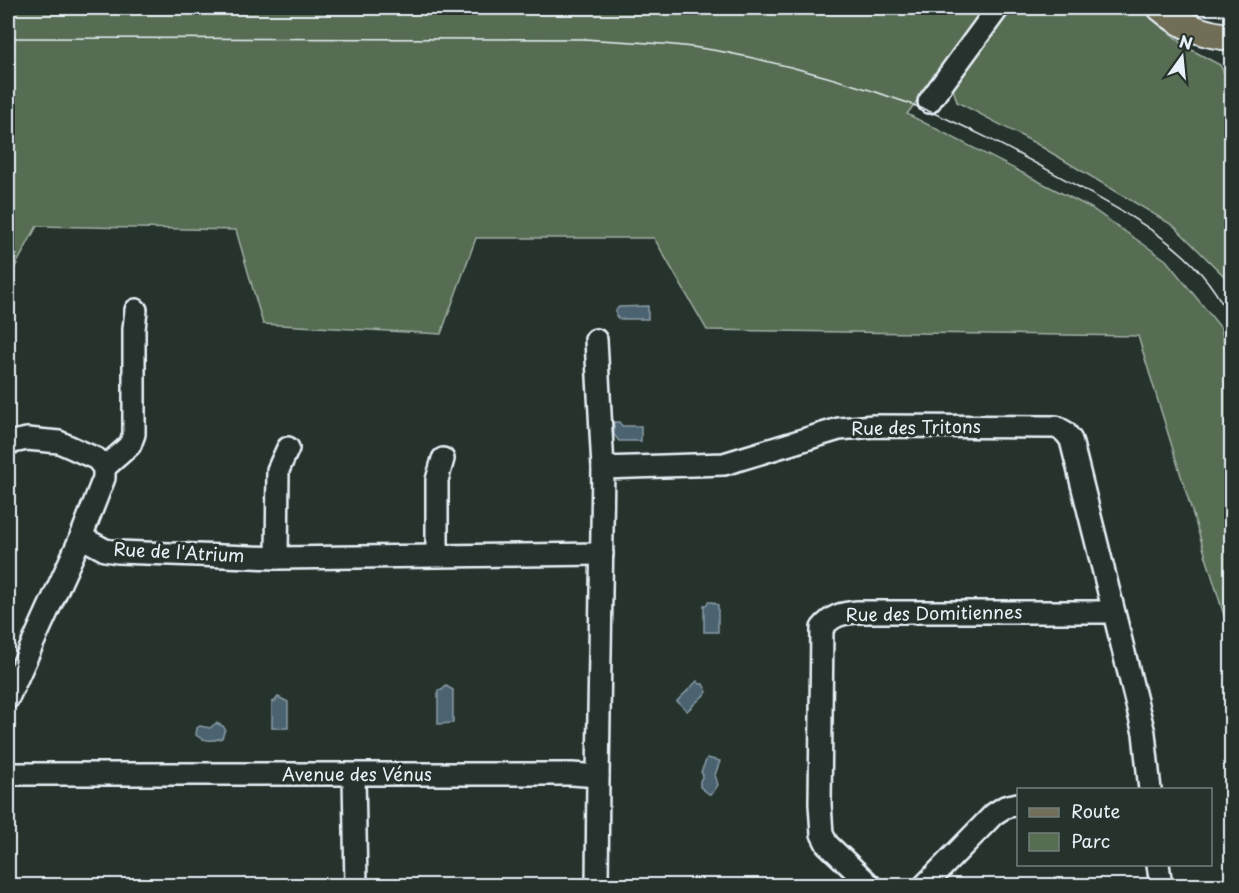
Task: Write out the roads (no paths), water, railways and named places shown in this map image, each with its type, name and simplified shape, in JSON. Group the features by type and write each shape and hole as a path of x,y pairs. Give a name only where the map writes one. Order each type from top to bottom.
{"main road":[{"path":"1161,8 1177,21 1226,42"}],"street":[{"path":"929,102 998,8"},
{"path":"104,468 130,445 134,434 136,310"},
{"path":"596,340 603,468 597,885"},
{"name":"Rue des Tritons","path":"603,468 724,464 831,431 874,426 1056,428 1065,432 1071,440 1146,744 1150,788"},
{"path":"8,442 27,439 59,442 96,459 104,468 104,478 81,537 8,698"},
{"path":"276,558 278,470 288,448"},
{"path":"437,555 436,480 443,459"},
{"name":"Rue de l'Atrium","path":"81,537 105,549 118,552 276,558 602,554"},
{"name":"Rue des Domitiennes","path":"871,885 833,850 822,834 820,804 822,628 830,619 841,613 856,612 1112,612"},
{"name":"Avenue des Vénus","path":"8,774 572,774 598,777"},
{"path":"354,775 356,885"},
{"path":"924,885 994,814 1005,807 1017,804"},
{"path":"1158,866 1161,885"}],"water":[{"path":"648,306 648,319 619,319 616,316 616,310 619,307"},
{"path":"614,422 619,422 622,426 641,426 641,441 619,441 614,435"},
{"path":"708,602 718,605 718,632 704,632 704,605"},
{"path":"697,681 703,684 707,692 687,711 677,701"},
{"path":"446,686 453,690 453,723 438,724 438,690"},
{"path":"278,697 288,702 288,728 272,728 272,702"},
{"path":"216,723 225,729 222,738 209,740 196,735 197,728 200,726 210,728"},
{"path":"707,758 720,761 715,775 718,785 712,794 700,787 703,775 701,772"}],"tram line":[{"path":"8,38 583,39 689,47 771,62 863,88 952,121 1038,164 1125,213 1168,242 1188,259 1220,299 1232,324"}]}
